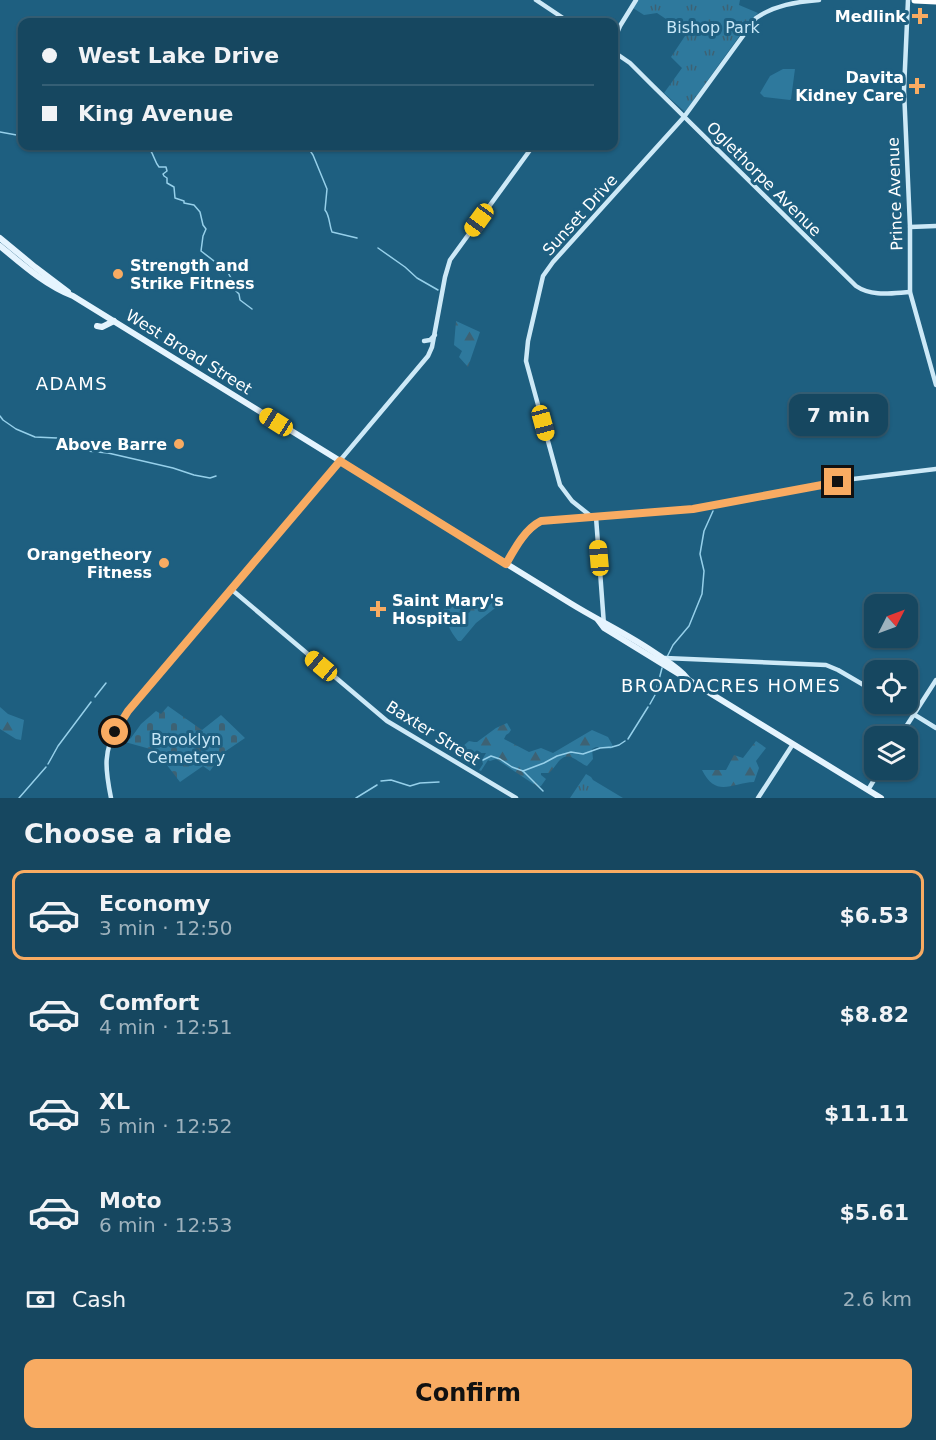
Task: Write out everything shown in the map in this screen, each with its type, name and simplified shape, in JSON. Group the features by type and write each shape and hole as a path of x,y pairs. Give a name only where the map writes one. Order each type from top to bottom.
{"highway":[{"path":"915,0 930,1"}],"main road":[{"path":"536,0 563,18"},
{"path":"618,31 636,0"},
{"name":"Sunset Drive","path":"594,517 572,501 558,479 526,361 526,351 543,276 684,117 756,18 784,5 819,0"},
{"name":"Prince Avenue","path":"908,0 904,94 910,227 910,292 936,385"},
{"name":"Oglethorpe Avenue","path":"618,55 633,66 856,286 870,293 910,292"},
{"path":"111,798 107,750 122,719 424,362 432,347 450,260 529,150"},
{"path":"910,227 936,226"},
{"name":"West Broad Street","path":"0,238 28,266"},
{"name":"West Broad Street","path":"0,246 62,286 73,296 602,623 661,657 687,678"},
{"path":"97,326 102,327 114,321"},
{"path":"424,341 430,340 435,335"},
{"path":"506,564 519,542 539,521 693,509 852,479 936,469"},
{"path":"594,517 602,623"},
{"name":"Baxter Street","path":"231,589 387,721 516,798"},
{"name":"West Broad Street","path":"602,623 682,676 881,798"},
{"path":"661,657 826,665 864,685"},
{"path":"918,709 936,680"},
{"path":"907,726 915,714 936,728"},
{"path":"758,798 793,744"},
{"path":"868,790 874,780"}],"green space":[{"name":"Bishop Park","path":"638,0 740,0 739,5 758,13 685,112 664,93 682,68 671,57 687,33 657,13 644,15 633,8"},
{"path":"783,69 795,69 791,99 764,97 760,93 770,76"},
{"path":"456,321 480,332 468,367 459,357 462,351 454,345"},
{"path":"455,599 466,614 470,612 473,602 486,606 496,599 499,605 476,623 461,641 458,641 443,610"},
{"name":"Brooklyn Cemetery","path":"168,706 202,730 221,715 245,738 223,753 210,771 203,766 180,782 163,760 161,752 125,742 156,711 161,714"},
{"path":"0,707 8,714 24,720 21,740 0,729"},
{"path":"507,723 511,730 504,739 529,752 541,748 553,753 592,730 608,737 613,746 611,749 596,747 592,749 593,759 587,766 573,758 562,758 549,773 541,773 546,779 538,787 496,759 488,760 481,771 479,770 486,753 479,753 468,761 458,755 469,741 477,742"},
{"path":"756,741 766,748 756,761 759,768 754,782 725,787 713,784 707,779 702,770 726,770 734,755 743,758"},
{"path":"586,774 593,780 623,798 570,798"}],"waterway":[{"path":"0,132 18,135"},
{"path":"150,150 159,167 166,167 167,171 163,174 167,178 167,183 174,187 175,198 194,205 200,212 206,229 201,251 227,271 231,278 231,286 239,294 240,300 252,309"},
{"path":"310,150 327,189 325,210 332,232 357,238"},
{"path":"378,248 417,278 438,290"},
{"path":"0,416 16,429 35,437 57,438 69,441 87,451 108,453 194,475 210,478 216,476"},
{"path":"667,657 673,645 689,626 702,594 704,571 700,554 704,531 713,511"},
{"path":"650,704 655,695 662,668"},
{"path":"95,697 106,683"},
{"path":"48,764 58,746 91,702"},
{"path":"628,739 648,707"},
{"path":"523,771 557,756 571,752 583,754 619,745 625,741"},
{"path":"483,760 491,756 500,759 523,771 543,791"},
{"path":"19,798 46,767"},
{"path":"381,781 391,780 410,786 439,782"},
{"path":"356,798 377,785"}],"place":[{"name":"Medlink","path":"920,16"},
{"name":"Davita Kidney Care","path":"917,86"},
{"name":"Strength and Strike Fitness","path":"118,274"},
{"name":"Above Barre","path":"179,444"},
{"name":"Orangetheory Fitness","path":"164,563"},
{"name":"Saint Mary's Hospital","path":"378,609"}],"district":[{"name":"ADAMS","path":"72,383"},
{"name":"BROADACRES HOMES","path":"731,685"}],"route":[{"path":"115,732 128,711 340,461 506,564 519,542 539,521 693,509 838,482"}]}
